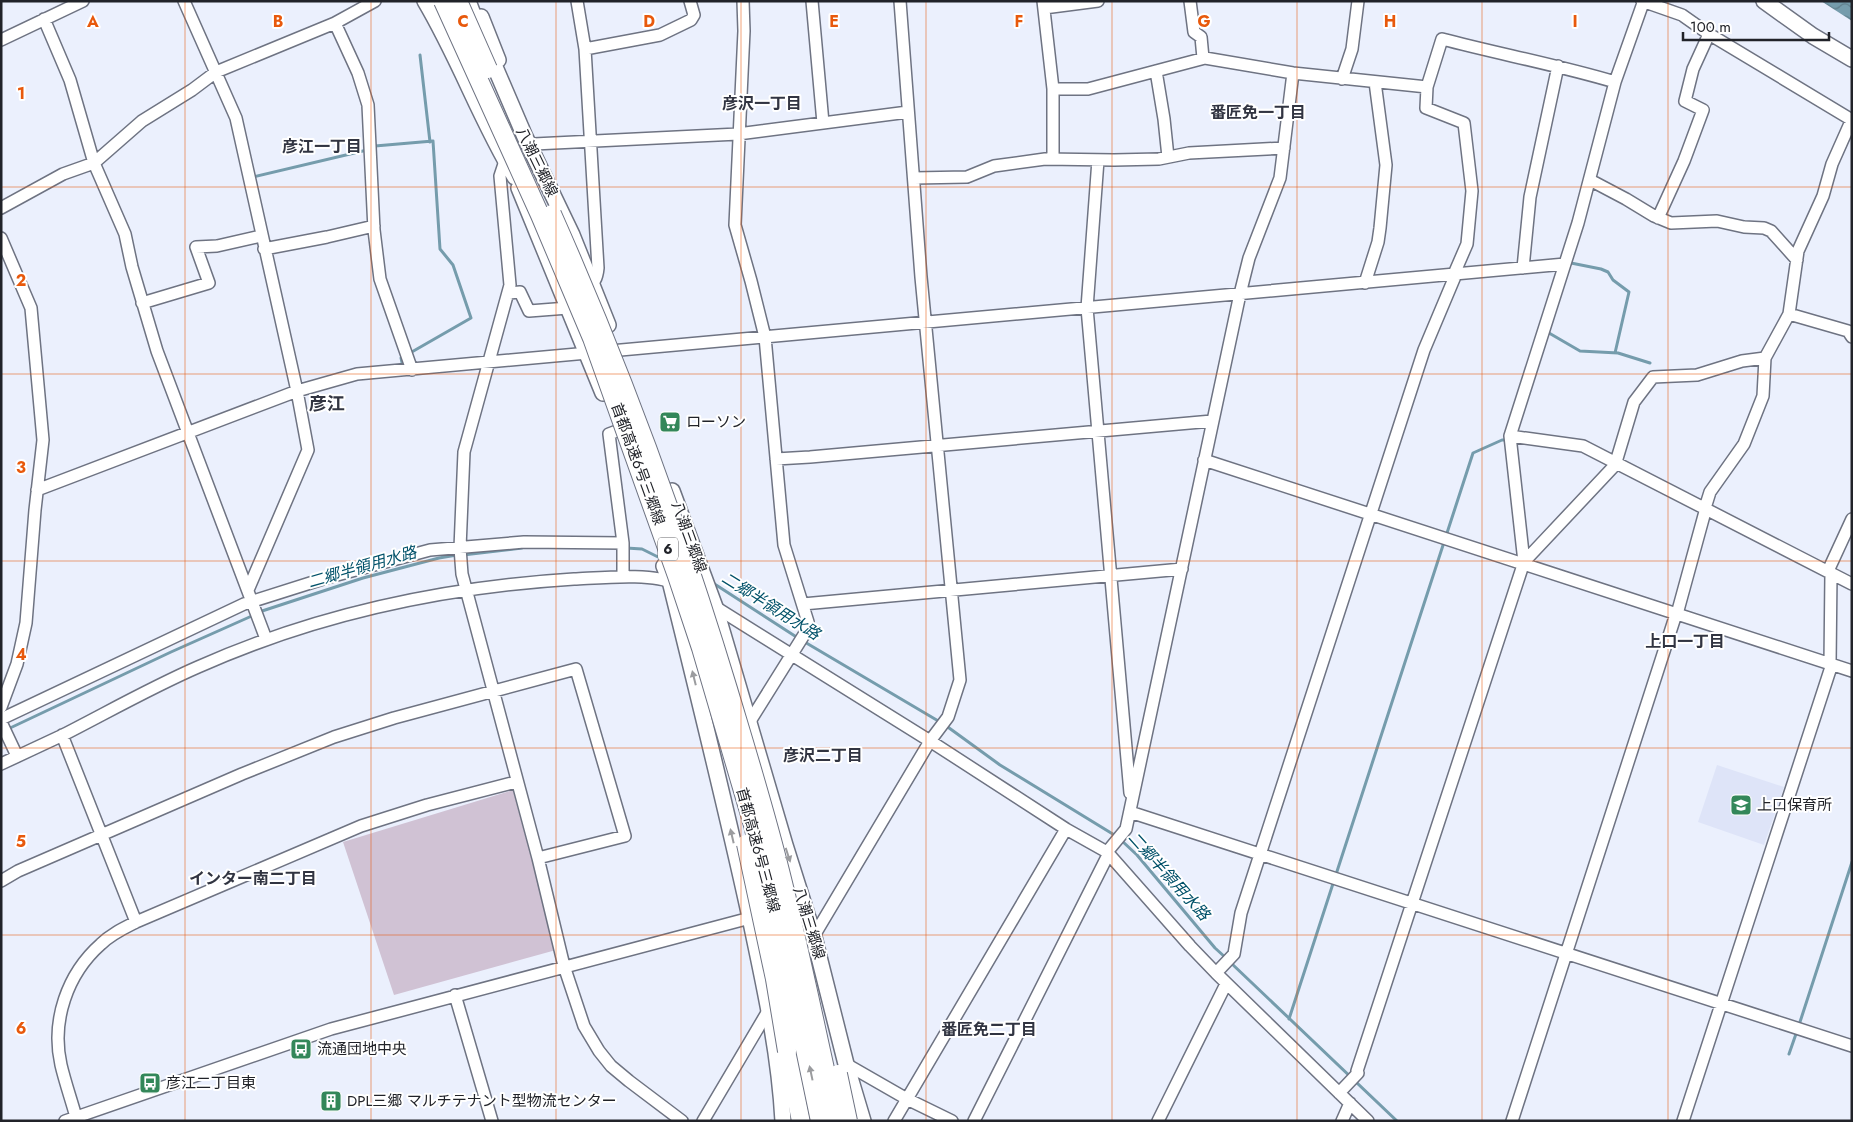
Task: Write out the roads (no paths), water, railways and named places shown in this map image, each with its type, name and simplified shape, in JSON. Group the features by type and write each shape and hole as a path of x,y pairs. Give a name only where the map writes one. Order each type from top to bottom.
{"highway":[{"name":"首都高速6号三郷線","path":"443,1 540,215 592,338 639,465 702,648 753,825 786,958 820,1121"},
{"name":"首都高速6号三郷線","path":"458,1 583,282 651,454 705,612 780,870 822,1058 834,1121"},
{"path":"702,648 712,707 744,835 771,960 801,1121"},
{"path":"780,870 814,977 848,1121"},
{"path":"787,1051 794,1121"}],"main road":[{"path":"425,1 458,60 505,161 515,177"},
{"name":"八潮三郷線","path":"434,1 506,148 515,177 588,354 670,581 770,1008 781,1077 783,1121"},
{"name":"八潮三郷線","path":"468,1 503,86 592,284 646,420 715,607 764,776 814,937 846,1064 863,1121"},
{"path":"476,1 490,41 534,144 545,180"},
{"path":"1764,1 1813,36 1852,59"}],"street":[{"path":"1,40 83,1"},
{"path":"184,1 236,118 297,391 308,450 248,590"},
{"path":"1,208 63,174 94,163 142,121 192,90 216,72 335,22 375,1"},
{"path":"509,293 520,292 529,311 567,305 569,295 592,284 597,278 598,268 585,49 577,1"},
{"path":"585,49 660,35 691,20 694,15 690,1"},
{"path":"718,781 749,724 807,630 807,615 784,545 765,337 735,225 744,31 743,1"},
{"path":"812,1 822,123"},
{"path":"703,1121 930,741 946,719 960,680 925,322 900,1"},
{"path":"1054,160 1053,89 1044,5 1098,1"},
{"path":"1190,1 1194,32 1201,36 1202,58"},
{"path":"1342,79 1352,48 1358,1"},
{"path":"1339,1093 1358,1072 1411,903 1523,564 1510,436 1590,180 1615,82 1643,2 1682,15 1709,34 1852,119 1834,158 1823,196 1798,250 1789,314 1764,358 1763,396 1744,444 1710,492 1677,614 1512,1121"},
{"path":"44,19 70,80 94,163 125,234 142,303 157,351 266,639"},
{"path":"335,22 358,73 368,105 374,226 380,279 412,370"},
{"path":"1658,218 1684,162 1703,110 1686,101 1693,69 1709,34"},
{"path":"1216,973 1234,954 1241,913 1370,514 1424,350 1467,244 1472,191 1464,123 1426,108 1426,87 1442,39 1523,60 1558,66 1615,82"},
{"path":"1053,89 1088,89 1202,58 1293,73 1426,87"},
{"path":"1523,268 1530,197 1558,66"},
{"path":"1156,71 1168,157"},
{"path":"974,1121 1108,853 1124,833 1240,294 1249,258 1280,178 1293,73"},
{"path":"1365,283 1378,242 1386,165 1375,82"},
{"path":"534,144 738,134 908,112"},
{"path":"914,178 967,177 994,166 1045,159 1098,160 1168,157 1190,153 1284,148"},
{"path":"1098,160 1087,308 1130,771 1130,809"},
{"path":"505,161 500,176 510,285 464,452 460,548 462,569 492,691 538,858 564,966 584,1026 599,1051 611,1066 682,1121"},
{"path":"1590,180 1658,218 1671,223 1717,221 1744,227 1764,228 1771,231 1797,260"},
{"path":"264,249 327,238 374,226"},
{"path":"142,303 210,283 196,247 217,246 261,236"},
{"path":"1,238 31,308 43,440 26,623 17,664 1,707"},
{"path":"37,490 297,391 356,374 1565,264"},
{"path":"1789,314 1848,331 1852,337"},
{"path":"1523,564 1616,463 1634,402 1653,377 1697,375 1742,361 1764,358"},
{"path":"623,577 623,543 609,434 617,432 628,439 643,433 646,420"},
{"path":"776,459 1212,420"},
{"path":"1510,436 1582,446 1852,584"},
{"path":"1204,460 1852,671"},
{"path":"1683,1121 1831,664 1829,572 1852,519"},
{"path":"16,756 1,721 252,601 326,578 430,550 524,542 623,543"},
{"path":"803,604 1182,569"},
{"path":"1,764 197,667 266,639 333,618 377,606 466,590 548,580 623,577 670,581 792,654 1066,829 1108,853 1226,984 1368,1121"},
{"path":"1,881 18,871 242,774 334,737 394,718 576,669 625,836 538,858"},
{"path":"62,735 136,922"},
{"path":"65,1121 331,1029 750,918 763,909 766,902 747,822 747,811 764,776"},
{"path":"76,1116 61,1064 58,1034 61,1006 74,976 85,960 101,943 136,922 362,826 427,805 516,782"},
{"path":"1130,809 1260,854 1852,1046"},
{"path":"894,1121 1066,829"},
{"path":"1158,1121 1226,984"},
{"path":"455,995 492,1121"},
{"path":"846,1064 907,1099 952,1121"},
{"path":"1342,1121 1350,1103"}],"water":[{"path":"1821,1 1852,1 1852,21"}],"waterway":[{"path":"420,55 430,142"},
{"path":"372,148 375,146 433,141 440,249 453,265 471,318 410,353"},
{"path":"253,177 367,150"},
{"path":"1571,263 1608,272 1613,280 1629,292 1615,353"},
{"path":"1549,333 1580,351 1618,353 1650,363"},
{"path":"403,367 401,358 404,356"},
{"path":"1289,1019 1473,453 1502,440 1509,440"},
{"name":"二郷半領用水路","path":"463,555 522,548"},
{"name":"二郷半領用水路","path":"626,548 642,549 664,560"},
{"name":"二郷半領用水路","path":"259,612 363,578 457,555"},
{"name":"二郷半領用水路","path":"713,583 798,638"},
{"name":"二郷半領用水路","path":"8,729 254,615"},
{"name":"二郷半領用水路","path":"803,641 940,722"},
{"name":"二郷半領用水路","path":"945,725 1000,765 1116,836"},
{"name":"二郷半領用水路","path":"1121,840 1137,855 1215,948 1226,958"},
{"path":"1799,1025 1852,862"},
{"name":"二郷半領用水路","path":"1231,963 1397,1121"},
{"path":"1789,1054 1797,1031"}],"place":[{"name":"ローソン","path":"670,422"},
{"name":"上口保育所","path":"1741,805"},
{"name":"流通団地中央","path":"301,1049"},
{"name":"彦江二丁目東","path":"150,1083"},
{"name":"DPL三郷 マルチテナント型物流センター","path":"331,1101"}],"district":[{"name":"彦沢一丁目","path":"762,103"},
{"name":"番匠免一丁目","path":"1258,112"},
{"name":"彦江一丁目","path":"322,146"},
{"name":"彦江","path":"327,404"},
{"name":"上口一丁目","path":"1685,641"},
{"name":"彦沢二丁目","path":"823,755"},
{"name":"インター南二丁目","path":"253,878"},
{"name":"番匠免二丁目","path":"989,1029"}]}
